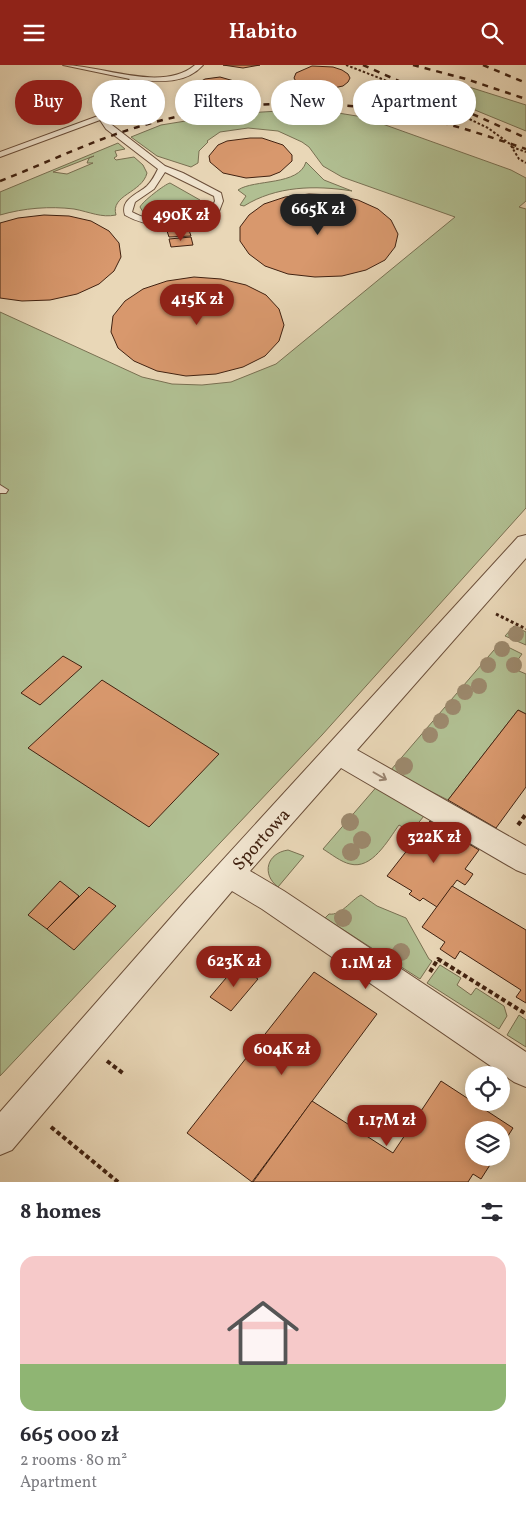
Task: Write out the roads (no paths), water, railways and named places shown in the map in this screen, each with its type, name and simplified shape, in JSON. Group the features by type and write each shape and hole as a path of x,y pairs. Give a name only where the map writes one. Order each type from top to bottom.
{"street":[{"name":"Sportowa","path":"0,1138 229,874 526,543"},
{"path":"338,752 526,861"},
{"path":"229,874 273,899 526,1071"}],"lane":[{"path":"67,65 136,78 174,79 192,73 199,65"},
{"path":"0,155 92,121"},
{"path":"108,125 162,168 180,175 218,195 219,201 215,212 198,219 152,222 143,221 128,213 127,207 130,202 152,187 162,168"}],"railway":[{"path":"363,65 526,138"},
{"path":"413,65 466,79 526,99"},
{"path":"483,65 526,83"},
{"path":"0,181 92,143 148,124 180,116 246,106 312,104 378,109 425,118 526,149"}]}
